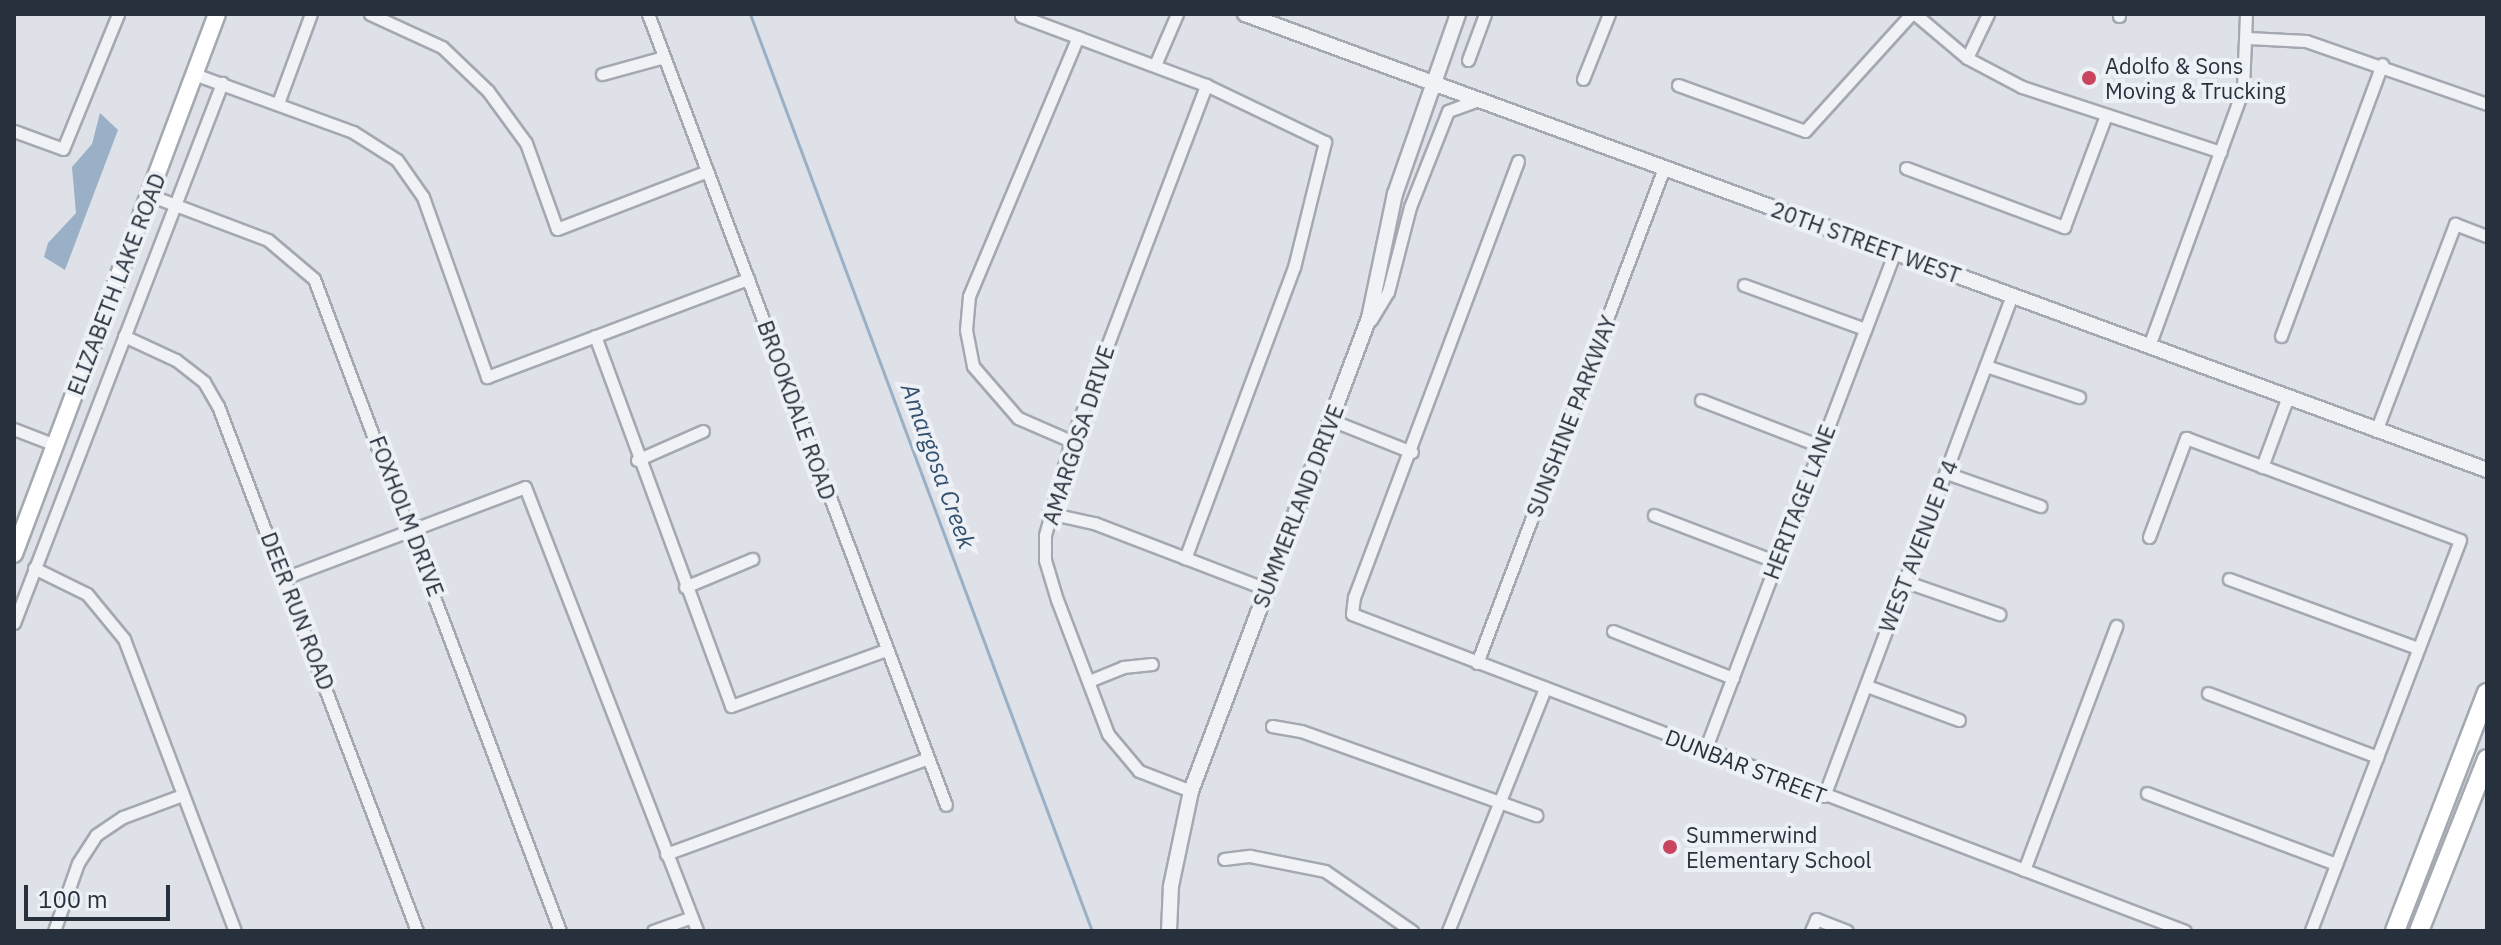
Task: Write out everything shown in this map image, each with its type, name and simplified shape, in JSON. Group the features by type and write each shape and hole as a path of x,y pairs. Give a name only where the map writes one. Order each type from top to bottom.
{"main road":[{"name":"ELIZABETH LAKE ROAD","path":"14,554 217,14"},
{"path":"2395,931 2487,693"},
{"path":"2419,931 2487,759"}],"street":[{"path":"14,131 63,149 118,14"},
{"path":"278,103 311,14"},
{"path":"370,14 442,47 488,91 526,143 557,229 707,171"},
{"name":"BROOKDALE ROAD","path":"648,14 946,805"},
{"path":"1155,65 1177,14"},
{"name":"20TH STREET WEST","path":"1245,14 2487,470"},
{"name":"SUMMERLAND DRIVE","path":"1169,931 1176,854 1191,791 1364,331 1395,194 1431,82 1458,14"},
{"path":"1468,60 1485,14"},
{"path":"1583,79 1609,14"},
{"path":"1678,85 1805,131 1913,14 1967,58 2022,87 2221,152"},
{"path":"1967,58 1988,14"},
{"path":"2149,346 2243,89 2248,38 2246,14"},
{"path":"1021,16 1206,85 1325,142 1294,267 1185,558"},
{"path":"1071,441 1018,418 973,366 966,330 969,296 1078,37"},
{"path":"2248,38 2306,41 2382,64 2487,104"},
{"path":"602,74 664,57"},
{"path":"2281,336 2382,64"},
{"path":"194,74 353,132 397,160 423,197 487,377 748,279"},
{"path":"14,623 222,83"},
{"name":"AMARGOSA DRIVE","path":"1191,791 1139,771 1120,754 1089,681 1045,560 1048,513 1071,441 1206,85"},
{"path":"1364,331 1388,292 1410,207 1448,111 1479,100"},
{"path":"1906,168 2064,227 2106,115"},
{"path":"1331,420 1412,452 1518,161"},
{"name":"SUNSHINE PARKWAY","path":"1477,663 1664,168"},
{"name":"FOXHOLM DRIVE","path":"149,195 268,240 314,279 412,528 560,931"},
{"path":"2376,431 2455,224 2487,236"},
{"name":"HERITAGE LANE","path":"1705,750 1894,254"},
{"path":"1744,285 1865,329"},
{"name":"WEST AVENUE P 4","path":"1824,796 2012,295"},
{"name":"DEER RUN ROAD","path":"124,336 176,360 204,382 287,577 417,931"},
{"path":"595,336 637,460 731,706 886,650"},
{"path":"1986,366 2079,397"},
{"path":"2262,467 2287,399"},
{"path":"1701,400 1820,446"},
{"path":"14,429 55,445"},
{"path":"637,460 703,431"},
{"path":"2149,537 2186,438 2460,540 2311,931"},
{"name":"DUNBAR STREET","path":"1412,452 1357,590 1352,614 2185,931"},
{"path":"1946,473 2040,506"},
{"path":"287,577 525,487 697,931"},
{"path":"1048,513 1094,523 1266,589"},
{"path":"1654,515 1777,562"},
{"path":"685,587 752,559"},
{"path":"34,568 87,594 124,639 235,931"},
{"path":"2229,579 2418,648"},
{"path":"1904,581 1999,614"},
{"path":"2024,870 2116,626"},
{"path":"1613,631 1733,678"},
{"path":"1089,681 1123,667 1152,664"},
{"path":"1867,686 1959,720"},
{"path":"1448,931 1545,688"},
{"path":"2208,693 2377,757"},
{"path":"1272,726 1301,731 1536,815"},
{"path":"666,854 928,758"},
{"path":"2147,793 2336,864"},
{"path":"54,931 78,863 96,835 123,817 182,795"},
{"path":"1224,859 1250,856 1325,871 1412,931"},
{"path":"653,931 692,917"},
{"path":"1814,925 1847,931"}],"water":[{"path":"100,113 118,130 65,270 44,257 48,243 76,213 72,167 92,144"}],"waterway":[{"name":"Amargosa Creek","path":"750,14 1092,931"}],"place":[{"name":"Adolfo & Sons Moving & Trucking","path":"2089,78"},
{"name":"Summerwind Elementary School","path":"1670,847"}]}
